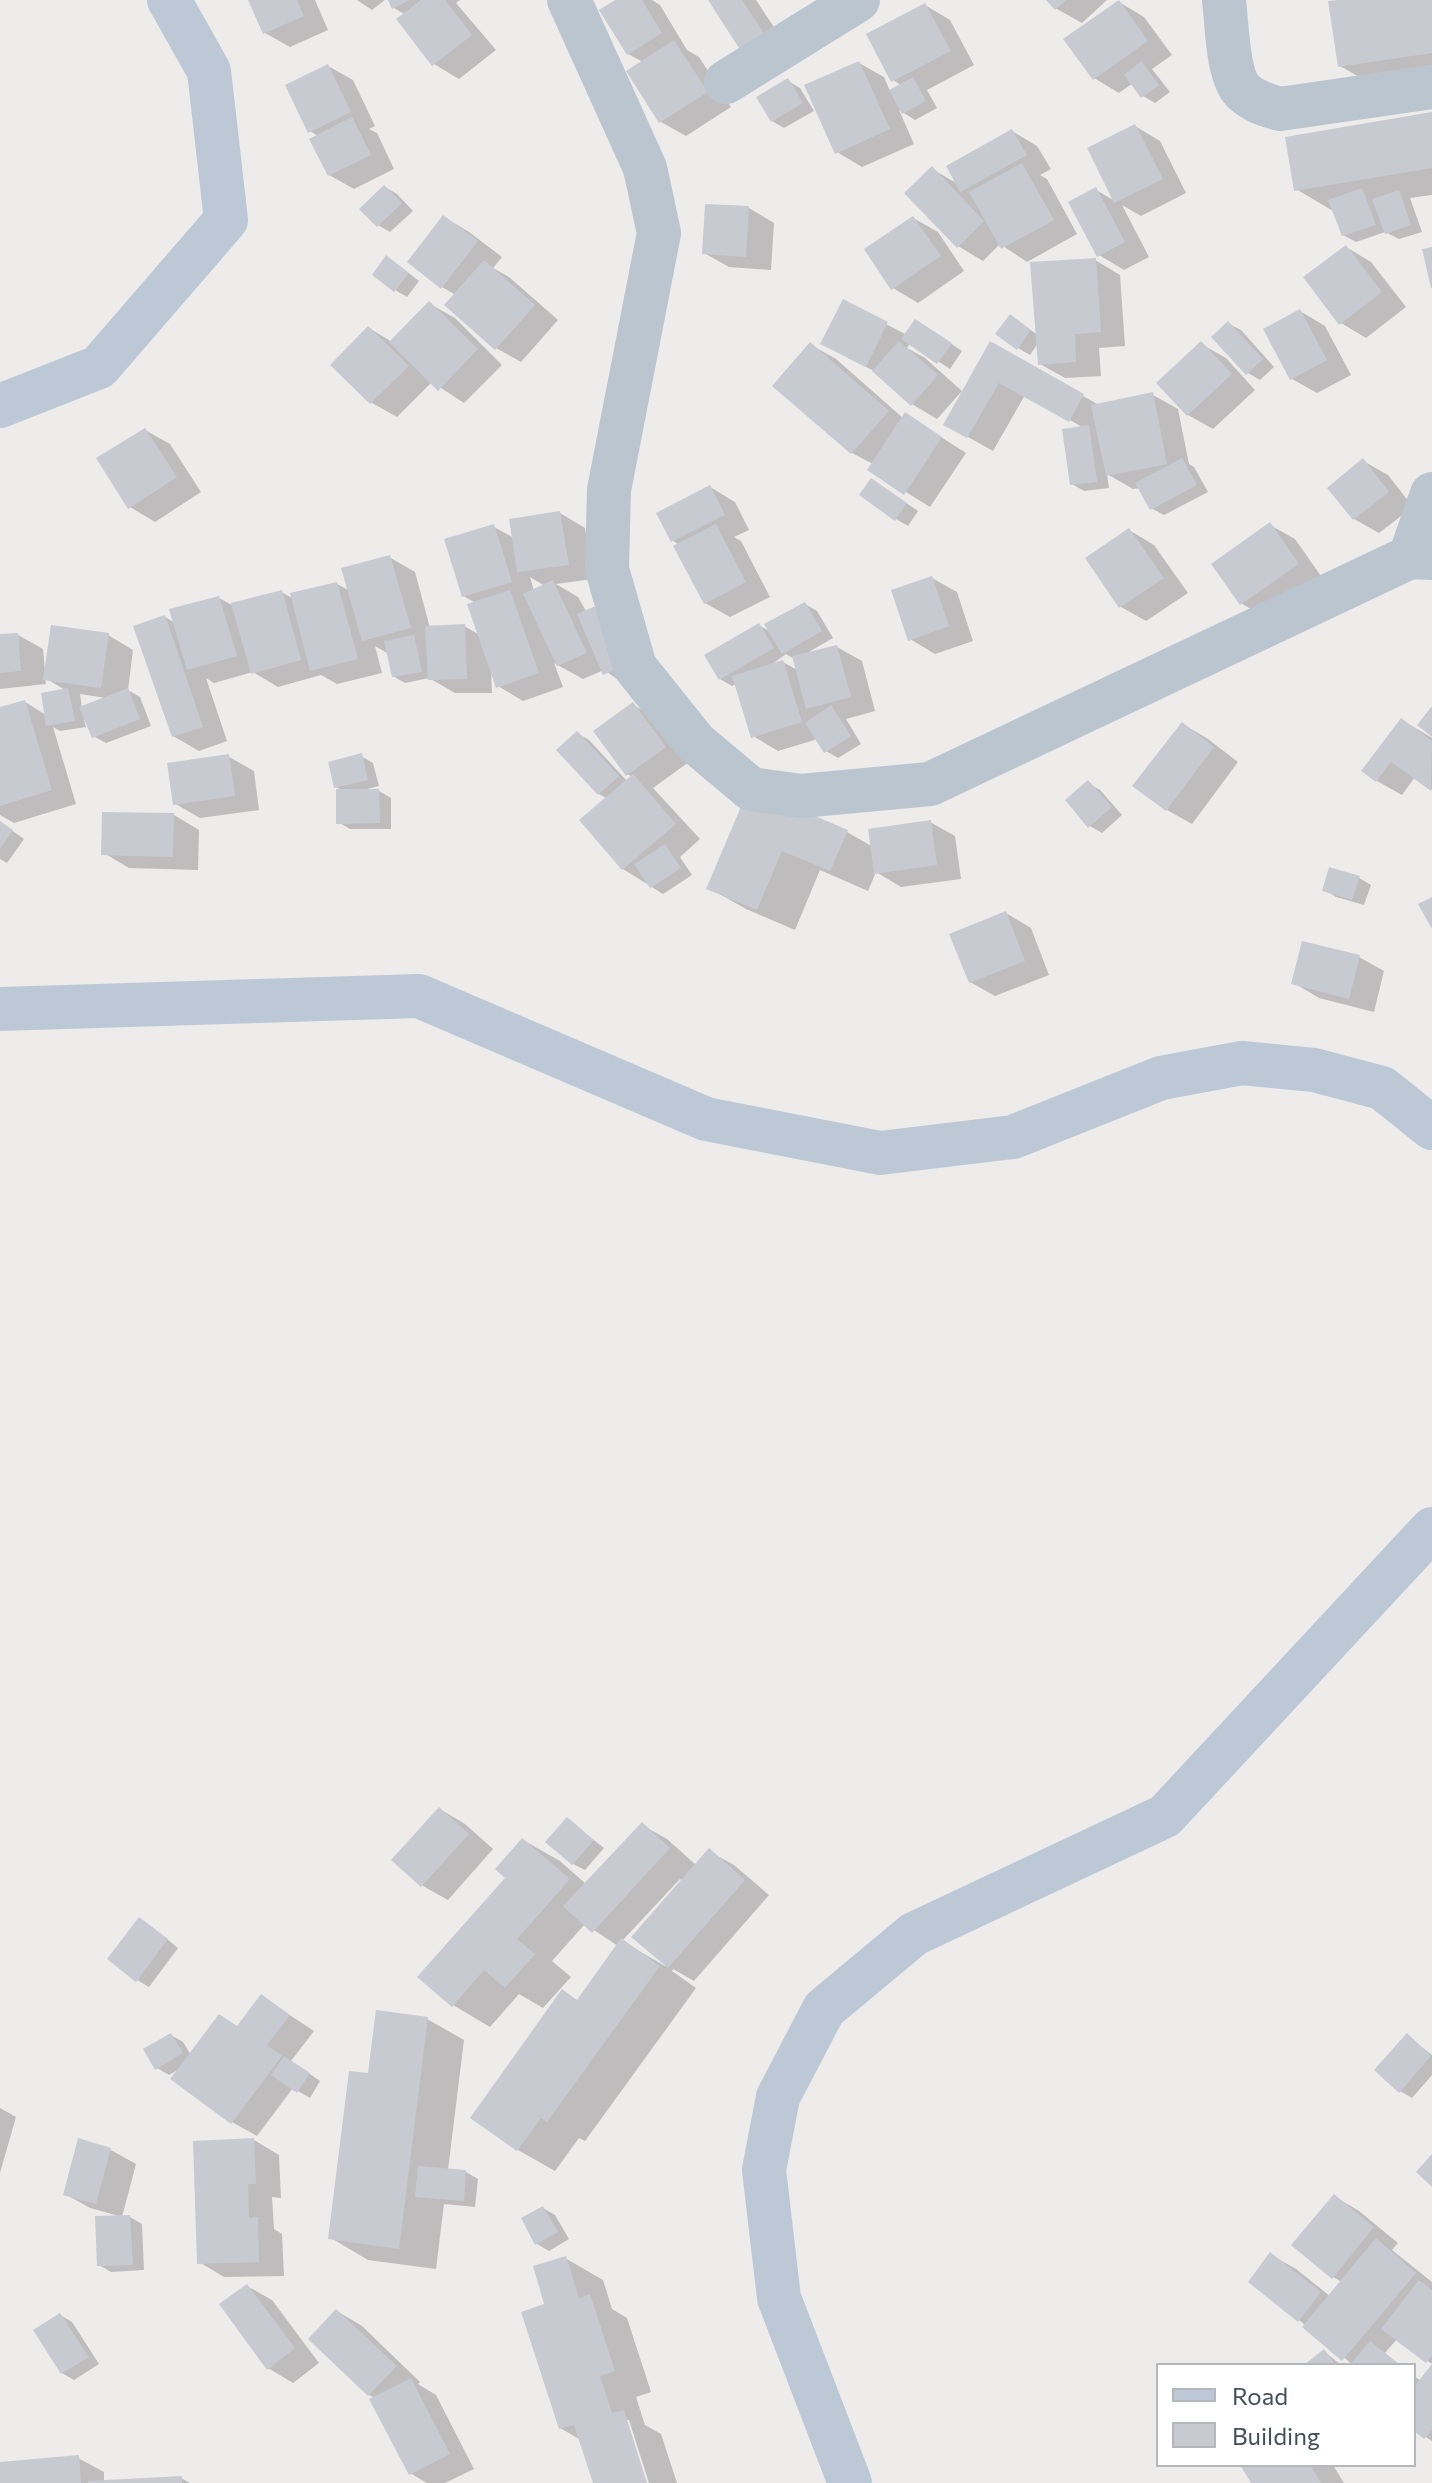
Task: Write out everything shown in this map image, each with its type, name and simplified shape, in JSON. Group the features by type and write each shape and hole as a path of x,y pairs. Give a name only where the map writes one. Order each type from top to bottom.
{"street":[{"path":"0,406 99,367 226,220 209,71 169,0"},
{"path":"569,0 645,168 659,233 609,490 607,569 635,667 695,742 751,789 801,796 930,784 1421,557 1432,494"},
{"path":"726,82 858,0"},
{"path":"1224,0 1234,81 1243,92 1261,103 1280,109 1432,87"},
{"path":"0,1009 419,996 706,1119 880,1153 1013,1137 1161,1078 1242,1063 1314,1070 1382,1088 1432,1128"},
{"path":"850,2483 779,2298 764,2170 778,2097 824,2009 914,1934 1165,1816 1432,1529"}],"building":[{"path":"248,0 297,0 304,16 263,34"},
{"path":"388,0 410,0 392,9"},
{"path":"421,0 445,0 472,35 432,66 396,19"},
{"path":"615,0 642,0 662,33 627,55 599,10"},
{"path":"708,0 742,0 765,35 741,51"},
{"path":"1046,0 1066,0 1055,10"},
{"path":"1119,0 1148,41 1093,80 1063,39"},
{"path":"1432,0 1432,53 1338,67 1328,1"},
{"path":"925,3 951,51 891,82 866,34"},
{"path":"674,40 708,92 659,123 626,71"},
{"path":"859,61 890,129 835,154 804,85"},
{"path":"1141,61 1159,85 1141,98 1124,75"},
{"path":"328,64 351,112 308,133 285,85"},
{"path":"913,77 926,101 902,114 889,90"},
{"path":"788,78 803,103 771,122 756,97"},
{"path":"1432,112 1432,168 1294,191 1285,137"},
{"path":"352,117 371,155 328,176 309,139"},
{"path":"1135,124 1163,179 1114,203 1087,148"},
{"path":"1012,129 1027,155 960,192 946,166"},
{"path":"1022,163 1054,220 1001,249 969,192"},
{"path":"932,166 984,221 957,248 904,193"},
{"path":"384,185 402,203 377,227 359,209"},
{"path":"1096,187 1125,242 1097,257 1068,202"},
{"path":"1362,188 1376,225 1342,236 1328,200"},
{"path":"1399,190 1411,225 1385,234 1372,199"},
{"path":"705,204 749,206 746,257 702,254"},
{"path":"443,215 478,241 441,289 407,262"},
{"path":"913,216 941,256 891,290 864,249"},
{"path":"1346,245 1382,292 1339,325 1303,277"},
{"path":"1432,247 1432,288 1431,288 1422,249"},
{"path":"386,255 409,273 394,292 372,275"},
{"path":"1096,258 1101,332 1075,334 1076,362 1038,365 1030,262"},
{"path":"484,260 535,305 495,350 444,305"},
{"path":"843,299 888,322 866,367 820,344"},
{"path":"429,301 478,349 438,391 389,342"},
{"path":"1300,309 1327,360 1290,380 1263,329"},
{"path":"1010,314 1031,330 1017,350 995,334"},
{"path":"915,319 952,343 937,364 901,339"},
{"path":"1228,321 1263,359 1246,375 1211,337"},
{"path":"368,326 409,366 370,404 330,365"},
{"path":"899,341 938,375 911,406 872,371"},
{"path":"990,341 1084,394 1069,422 999,383 967,438 943,425"},
{"path":"1201,341 1232,374 1187,416 1156,383"},
{"path":"810,342 889,411 851,454 772,386"},
{"path":"1153,392 1167,464 1106,476 1091,405"},
{"path":"905,412 942,437 904,495 867,470"},
{"path":"1089,425 1097,482 1070,485 1062,429"},
{"path":"145,428 177,477 128,509 96,458"},
{"path":"1182,458 1197,485 1150,510 1135,483"},
{"path":"1363,458 1389,492 1353,520 1327,488"},
{"path":"871,478 907,503 895,521 859,495"},
{"path":"710,485 725,515 671,542 656,513"},
{"path":"560,511 569,565 517,572 509,519"},
{"path":"1270,522 1299,564 1240,605 1211,564"},
{"path":"494,524 512,582 462,597 444,539"},
{"path":"716,524 746,582 704,604 673,546"},
{"path":"1129,528 1164,578 1119,608 1085,558"},
{"path":"390,555 411,628 362,641 341,568"},
{"path":"932,576 949,626 908,641 891,590"},
{"path":"553,580 587,653 557,666 523,594"},
{"path":"337,582 358,659 310,671 290,593"},
{"path":"282,590 301,660 251,674 231,603"},
{"path":"510,590 539,673 496,688 467,604"},
{"path":"219,596 237,656 187,670 169,609"},
{"path":"605,602 631,663 603,675 577,614"},
{"path":"805,602 822,631 782,654 764,624"},
{"path":"165,615 203,727 172,737 133,626"},
{"path":"759,623 774,648 719,680 704,655"},
{"path":"465,624 467,679 428,680 425,626"},
{"path":"51,625 109,633 101,688 43,680"},
{"path":"18,633 21,671 0,673 0,634"},
{"path":"414,635 422,672 392,677 384,641"},
{"path":"837,645 851,697 806,709 792,656"},
{"path":"783,660 802,722 751,738 732,676"},
{"path":"68,688 75,721 46,726 41,693"},
{"path":"128,688 140,719 92,738 79,707"},
{"path":"25,700 52,790 0,806 0,707"},
{"path":"633,702 666,747 626,776 593,731"},
{"path":"831,705 851,736 824,753 805,723"},
{"path":"1432,706 1432,737 1417,725"},
{"path":"1401,718 1432,741 1431,791 1391,762 1376,782 1361,771"},
{"path":"1182,722 1214,747 1166,811 1132,786"},
{"path":"577,731 619,776 598,795 556,750"},
{"path":"362,753 368,780 334,788 328,762"},
{"path":"229,754 235,796 173,805 167,763"},
{"path":"633,774 676,824 622,870 579,820"},
{"path":"1088,780 1112,807 1088,828 1065,800"},
{"path":"749,788 848,830 830,871 782,851 757,910 706,889"},
{"path":"336,789 379,789 380,823 336,824"},
{"path":"102,812 174,813 173,857 101,855"},
{"path":"931,820 937,865 874,874 868,829"},
{"path":"0,821 13,830 0,849"},
{"path":"665,844 681,868 650,888 634,864"},
{"path":"1329,867 1360,876 1352,900 1322,891"},
{"path":"1432,897 1432,929 1418,904"},
{"path":"1006,911 1025,961 969,983 949,934"},
{"path":"1302,941 1360,955 1349,999 1291,984"},
{"path":"439,1807 469,1834 421,1887 391,1860"},
{"path":"567,1817 594,1840 572,1865 545,1842"},
{"path":"642,1822 670,1848 592,1933 563,1906"},
{"path":"522,1838 570,1879 517,1939 535,1954 505,1988 484,1970 452,2007 417,1977 505,1878 495,1869"},
{"path":"709,1848 745,1880 668,1968 631,1937"},
{"path":"139,1917 168,1939 136,1982 107,1959"},
{"path":"621,1938 660,1966 547,2122 541,2118 517,2151 470,2118 562,1989 577,2000"},
{"path":"261,1994 290,2015 267,2045 282,2056 231,2124 170,2079 219,2014 237,2026"},
{"path":"376,2010 428,2017 399,2249 328,2239 349,2071 368,2073"},
{"path":"171,2033 183,2053 155,2070 143,2049"},
{"path":"1407,2033 1431,2056 1399,2093 1374,2070"},
{"path":"284,2056 310,2073 297,2093 271,2075"},
{"path":"78,2138 111,2148 96,2204 63,2195"},
{"path":"254,2138 256,2184 248,2184 249,2218 258,2217 259,2262 197,2264 193,2141"},
{"path":"1432,2154 1432,2187 1416,2172"},
{"path":"418,2166 466,2170 464,2201 415,2197"},
{"path":"1334,2194 1374,2227 1332,2279 1291,2245"},
{"path":"543,2206 558,2232 535,2245 521,2218"},
{"path":"130,2215 133,2265 97,2266 95,2216"},
{"path":"1376,2238 1416,2273 1342,2361 1302,2327"},
{"path":"1270,2252 1321,2292 1298,2322 1248,2282"},
{"path":"566,2256 579,2298 590,2294 615,2371 600,2376 612,2413 624,2410 647,2483 593,2483 574,2425 559,2429 521,2312 544,2304 533,2266"},
{"path":"1419,2280 1432,2290 1432,2355 1426,2363 1381,2329"},
{"path":"247,2284 295,2348 267,2370 219,2304"},
{"path":"336,2309 397,2366 368,2396 308,2339"},
{"path":"60,2313 89,2357 61,2374 33,2330"},
{"path":"1370,2341 1398,2363 1352,2363"},
{"path":"1324,2349 1334,2363 1306,2363"},
{"path":"1432,2364 1432,2430 1424,2439 1416,2433 1416,2384"},
{"path":"411,2378 450,2454 409,2475 369,2399"},
{"path":"79,2455 81,2483 0,2483 0,2462"},
{"path":"1241,2467 1311,2467 1321,2483 1251,2483"},
{"path":"182,2476 182,2483 88,2483 88,2481"}]}
